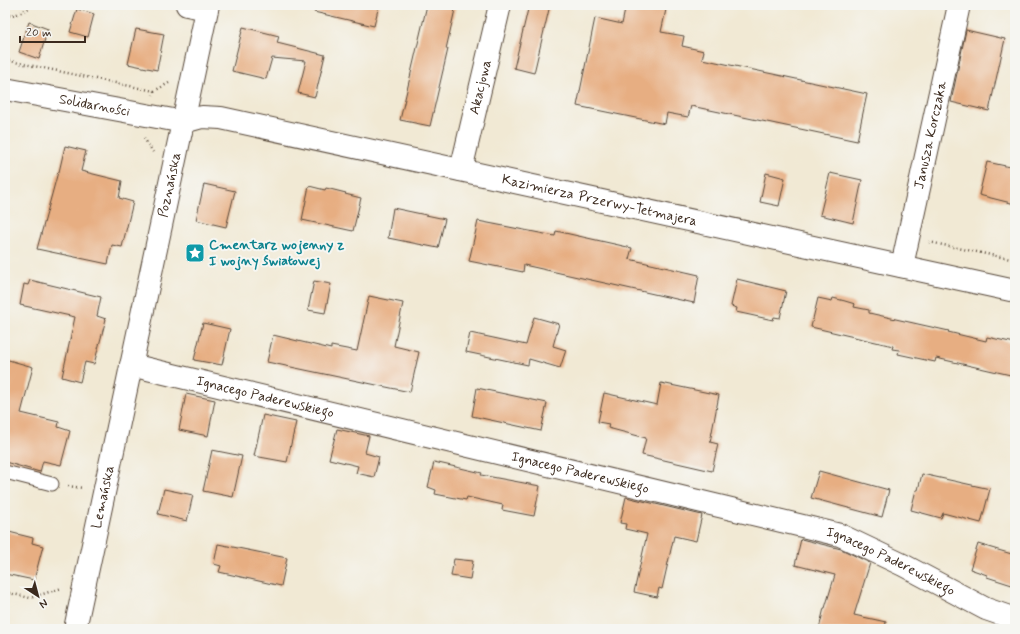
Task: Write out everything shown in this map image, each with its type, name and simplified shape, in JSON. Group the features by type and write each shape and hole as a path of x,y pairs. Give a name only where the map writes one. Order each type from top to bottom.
{"street":[{"name":"Akacjowa","path":"461,170 500,5"},
{"name":"Janusza Korczaka","path":"902,266 959,5"},
{"name":"Poznańska","path":"131,365 184,122 201,6"},
{"name":"Solidarności","path":"5,89 184,122"},
{"name":"Kazimierza Przerwy-Tetmajera","path":"184,122 202,117 221,118 1015,291"},
{"name":"Ignacego Paderewskiego","path":"131,365 840,535 904,565 986,609 1015,619"},
{"name":"Lemańska","path":"75,629 131,365"}],"lane":[{"path":"5,472 52,484"}],"path":[{"path":"5,16 17,14 35,5"},
{"path":"7,585 5,592 30,598 62,588"}],"building":[{"path":"315,5 379,5 374,26 314,12"},
{"path":"427,5 456,5 446,49 448,49 430,126 400,120"},
{"path":"529,5 550,5 534,73 514,68"},
{"path":"626,5 667,5 661,32 684,36 682,46 704,51 702,59 867,94 857,141 691,106 688,117 667,113 665,124 577,106 595,18 622,24"},
{"path":"77,9 94,14 88,37 70,32"},
{"path":"29,22 48,29 39,59 19,52"},
{"path":"243,27 279,36 277,43 325,55 315,97 298,93 306,61 272,58 266,79 232,71"},
{"path":"136,29 164,34 157,70 128,64"},
{"path":"966,30 1005,39 989,111 951,102"},
{"path":"65,146 86,151 81,171 122,181 119,198 133,202 122,247 112,245 108,264 37,249"},
{"path":"987,162 1015,168 1015,204 979,195"},
{"path":"766,173 785,178 779,206 760,202"},
{"path":"830,173 862,180 853,223 820,215"},
{"path":"204,184 235,191 226,227 196,220"},
{"path":"309,186 325,190 326,188 361,198 353,231 302,220"},
{"path":"393,208 445,219 438,248 388,238"},
{"path":"478,221 555,236 556,231 632,248 629,259 699,275 694,303 524,265 523,272 469,261"},
{"path":"737,279 786,291 780,318 774,317 773,320 736,312 737,308 731,306"},
{"path":"30,280 101,297 97,316 106,319 94,364 85,362 80,382 62,377 75,317 20,305 24,284 28,285"},
{"path":"314,281 331,284 325,313 308,310"},
{"path":"369,296 403,303 394,346 419,352 410,392 267,362 273,335 331,349 331,346 357,351"},
{"path":"818,298 832,301 833,298 845,301 855,304 854,307 869,310 869,313 986,341 987,337 1015,343 1015,376 936,358 935,362 898,354 899,350 892,349 893,346 811,327"},
{"path":"534,317 559,324 553,346 566,350 560,368 529,359 528,365 466,352 470,333 526,345"},
{"path":"203,323 230,329 222,365 194,360"},
{"path":"5,359 33,367 21,413 59,422 58,427 70,431 61,465 43,461 40,472 5,462"},
{"path":"661,383 719,395 710,442 718,444 712,471 642,455 646,438 608,428 609,424 598,422 604,393 657,405"},
{"path":"477,388 547,403 541,431 472,416"},
{"path":"186,394 215,400 208,436 179,430"},
{"path":"263,415 296,422 287,462 254,456"},
{"path":"337,429 369,436 365,453 379,457 374,477 356,473 358,466 329,459"},
{"path":"212,450 242,456 233,497 203,491"},
{"path":"434,462 482,473 481,475 540,486 534,516 502,510 503,505 467,497 466,500 435,494 436,490 428,487"},
{"path":"819,471 889,490 882,517 811,498"},
{"path":"922,474 990,489 981,523 943,513 941,518 911,510"},
{"path":"164,489 193,495 187,521 158,514"},
{"path":"626,497 702,515 696,541 674,536 662,589 659,588 657,597 634,592 647,534 625,529 626,524 620,523"},
{"path":"5,531 33,538 32,543 43,546 34,580 5,574"},
{"path":"801,539 841,549 870,563 854,615 886,622 885,629 819,629 835,575 795,565"},
{"path":"218,544 287,558 281,586 219,572 221,566 214,564"},
{"path":"978,544 1015,555 1015,586 987,577 987,575 970,569"},
{"path":"454,559 473,561 470,579 451,576"}],"place":[{"name":"Cmentarz wojenny z I wojny światowej","path":"195,253"}]}
